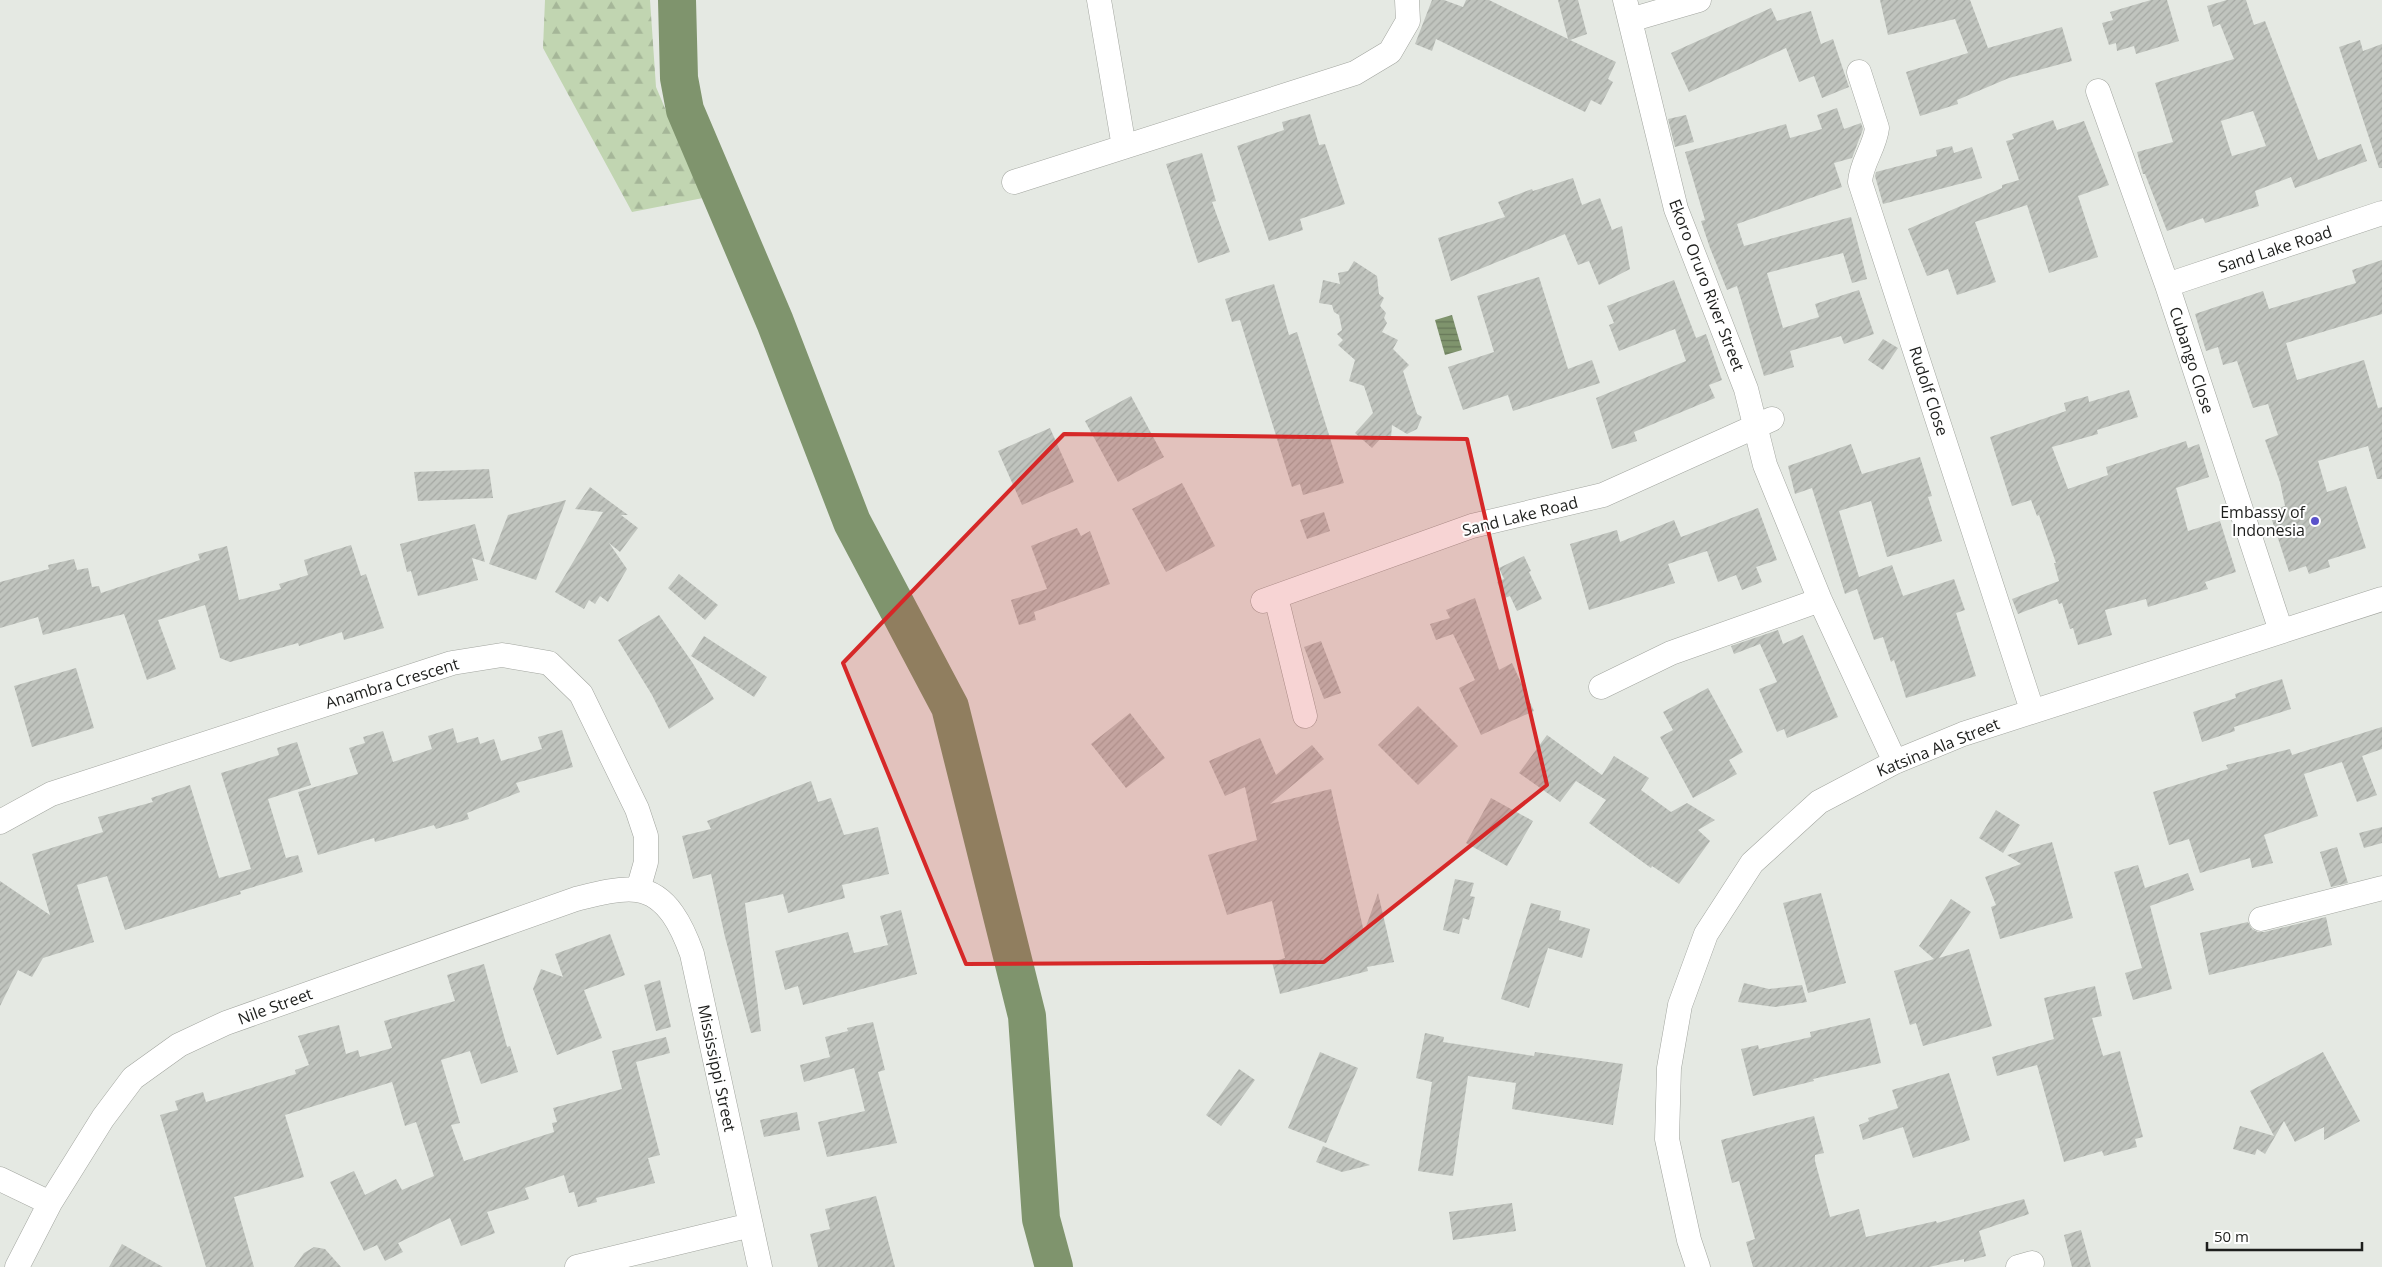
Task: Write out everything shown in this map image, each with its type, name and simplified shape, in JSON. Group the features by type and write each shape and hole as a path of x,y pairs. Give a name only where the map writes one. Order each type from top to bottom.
{"street":[{"path":"1099,0 1124,147"},
{"path":"1014,182 1355,73 1390,52 1408,21 1408,0"},
{"path":"1627,10 1700,0"},
{"name":"Ekoro Oruro River Street","path":"1627,10 1676,210 1739,371 1763,422 1765,465 1820,600 1895,762"},
{"name":"Rudolf Close","path":"1859,72 1877,128 1876,137 1861,171 1860,182 2032,710"},
{"name":"Cubango Close","path":"2098,91 2167,284 2281,631"},
{"name":"Sand Lake Road","path":"2167,284 2382,213"},
{"name":"Sand Lake Road","path":"1305,716 1269,599 1472,526 1603,495 1763,422"},
{"name":"Katsina Ala Street","path":"1698,1267 1689,1240 1667,1139 1669,1068 1680,1005 1706,934 1752,863 1819,802 1895,762 1963,734 2032,710 2382,599"},
{"path":"1601,687 1671,654 1820,600"},
{"name":"Anambra Crescent","path":"0,822 51,794 452,663 502,655 549,663 581,694 637,809 646,836 646,862 638,890"},
{"path":"2261,919 2382,888"},
{"name":"Nile Street","path":"16,1267 50,1204 103,1118 133,1078 179,1045 226,1023 576,898 610,891 638,890"},
{"name":"Mississippi Street","path":"638,890 662,901 683,928 694,964 760,1267"},
{"path":"0,1178 50,1204"},
{"path":"577,1267 751,1225"}],"highlighted area":[{"path":"1064,434 1467,439 1547,785 1324,962 966,964 843,663"}],"green space":[{"path":"545,0 650,0 656,87 703,198 632,212 543,48"}],"shaded area":[{"path":"1452,315 1462,350 1445,355 1435,320"}],"building":[{"path":"1432,0 1444,0 1463,7 1466,0 1489,0 1568,39 1558,0 1578,0 1587,34 1570,40 1616,62 1608,79 1613,82 1601,105 1591,100 1585,112 1436,39 1432,51 1415,44"},
{"path":"1880,0 1970,0 1988,48 2062,27 2072,61 2009,78 1957,100 1958,104 1920,116 1906,72 1968,53 1955,19 1888,35"},
{"path":"2151,0 2167,0 2179,41 2136,54 2134,46 2117,51 2116,43 2109,45 2102,23 2113,20 2110,12"},
{"path":"2227,0 2246,0 2254,25 2265,21 2318,160 2361,144 2367,161 2295,188 2291,177 2255,191 2259,206 2205,223 2203,218 2167,231 2145,174 2143,174 2137,152 2173,142 2155,83 2234,59 2220,24 2213,27 2207,6","holes":["2253,111 2266,146 2232,156 2221,121"]},
{"path":"1771,8 1777,21 1811,11 1821,44 1833,39 1849,87 1822,98 1814,76 1799,82 1786,48 1689,92 1671,53"},
{"path":"2360,40 2363,51 2382,44 2382,168 2379,168 2339,47"},
{"path":"1837,108 1844,129 1861,123 1863,129 1852,158 1834,163 1842,187 1737,224 1744,246 1851,217 1867,279 1852,283 1843,253 1767,273 1783,328 1819,317 1815,304 1859,290 1874,334 1844,344 1841,336 1790,351 1794,367 1764,376 1737,286 1727,290 1710,248 1701,221 1705,220 1685,152 1786,124 1790,138 1822,129 1817,115"},
{"path":"1310,114 1319,145 1325,144 1345,204 1300,219 1303,230 1269,241 1237,146 1284,130 1282,122"},
{"path":"1686,115 1694,142 1675,147 1668,119"},
{"path":"2053,120 2057,130 2084,121 2109,185 2078,196 2098,257 2049,273 2027,205 1975,222 1996,282 1957,295 1948,269 1927,276 1908,229 2002,188 2002,185 2019,180 2006,141 2014,139 2012,134"},
{"path":"1952,146 1954,153 1972,147 1982,178 1883,204 1875,176 1876,172 1937,156 1936,150"},
{"path":"1202,153 1216,201 1212,202 1230,252 1198,263 1166,164"},
{"path":"1573,178 1582,205 1600,198 1612,230 1622,226 1630,269 1599,285 1589,261 1578,265 1565,234 1451,281 1438,238 1505,217 1498,202 1532,189 1533,191"},
{"path":"2382,260 2382,314 2286,343 2297,380 2364,360 2378,408 2382,407 2382,479 2377,479 2368,446 2318,461 2327,492 2346,486 2366,548 2328,560 2330,567 2309,574 2306,566 2289,572 2269,511 2285,506 2280,482 2265,440 2278,435 2268,404 2253,408 2237,361 2223,365 2218,347 2206,351 2195,314 2263,291 2269,309 2356,283 2352,270"},
{"path":"1354,261 1377,276 1379,294 1384,298 1380,306 1386,313 1384,318 1387,323 1382,332 1398,340 1393,349 1409,365 1403,371 1417,414 1422,417 1417,429 1407,434 1392,425 1391,438 1382,437 1372,448 1355,433 1373,413 1364,386 1349,381 1355,360 1338,345 1343,340 1337,334 1342,330 1339,315 1334,312 1332,305 1319,303 1323,280 1340,284 1338,273 1348,271"},
{"path":"1539,277 1568,369 1592,360 1600,383 1513,411 1508,395 1463,410 1448,367 1494,352 1477,296"},
{"path":"1674,280 1696,338 1706,334 1722,380 1709,385 1715,398 1634,432 1637,441 1612,449 1596,398 1686,361 1675,329 1619,351 1609,325 1614,323 1607,306"},
{"path":"1274,284 1289,335 1297,332 1344,483 1303,495 1300,484 1292,487 1240,320 1232,322 1225,299"},
{"path":"1883,339 1898,348 1883,370 1868,360"},
{"path":"2129,390 2138,417 2097,430 2098,434 2052,447 2068,489 2108,475 2106,467 2186,441 2188,448 2199,444 2209,477 2176,488 2188,531 2220,521 2236,572 2205,582 2208,589 2148,607 2146,599 2105,610 2112,635 2078,645 2073,628 2070,629 2062,603 2059,604 2057,599 2018,614 2012,599 2059,581 2054,563 2056,563 2039,515 2037,516 2031,500 2012,506 1990,437 2066,411 2064,403 2088,396 2089,402"},
{"path":"1131,396 1164,457 1118,482 1085,421"},
{"path":"1050,428 1074,482 1022,505 998,451"},
{"path":"1851,444 1862,474 1920,457 1932,496 1928,497 1942,541 1887,557 1871,501 1839,511 1859,577 1892,565 1903,596 1954,579 1965,610 1956,613 1976,676 1906,698 1894,660 1891,662 1883,637 1874,640 1857,589 1845,594 1812,488 1795,494 1788,466"},
{"path":"489,469 493,498 418,501 414,472"},
{"path":"1182,483 1215,546 1166,572 1132,509"},
{"path":"590,487 628,515 621,515 638,528 620,552 609,543 627,569 608,602 600,596 595,604 589,600 584,609 555,592 603,512 575,509"},
{"path":"566,500 536,580 489,564 508,515"},
{"path":"1758,508 1777,560 1756,567 1762,582 1742,590 1736,575 1718,582 1707,551 1668,564 1675,583 1589,610 1570,544 1617,530 1620,542 1674,520 1681,537"},
{"path":"1324,512 1330,531 1307,539 1300,520"},
{"path":"475,524 485,562 472,558 478,580 418,596 411,571 407,572 400,544"},
{"path":"1077,528 1081,536 1090,531 1110,584 1034,612 1036,620 1019,625 1011,600 1047,589 1031,546"},
{"path":"351,545 361,576 366,574 384,628 344,640 342,632 299,646 298,643 230,662 220,658 205,605 158,620 176,669 147,680 124,614 43,635 38,617 0,628 0,582 49,569 48,565 74,559 77,570 88,568 92,587 99,586 101,593 200,560 198,554 227,546 239,600 281,589 279,584 308,575 304,560"},
{"path":"1524,556 1531,571 1529,572 1542,599 1517,611 1510,596 1505,598 1497,582 1504,579 1499,568"},
{"path":"679,574 718,605 705,620 668,588"},
{"path":"1475,598 1499,670 1512,663 1534,711 1481,735 1459,688 1475,680 1453,634 1436,640 1430,624 1450,618 1446,610"},
{"path":"659,615 692,662 714,699 669,729 652,695 618,640"},
{"path":"1778,630 1783,644 1803,635 1838,717 1787,738 1784,729 1777,732 1759,689 1777,682 1760,644 1734,654 1731,646"},
{"path":"704,636 767,677 754,697 691,656"},
{"path":"1321,641 1341,693 1324,699 1304,647"},
{"path":"76,668 94,728 32,747 14,686"},
{"path":"2282,679 2291,709 2234,727 2235,731 2202,742 2193,712 2236,698 2235,694"},
{"path":"1708,688 1743,752 1729,760 1737,774 1693,798 1660,737 1673,730 1663,712"},
{"path":"1418,706 1458,746 1418,785 1378,745"},
{"path":"1130,713 1165,758 1126,788 1091,744"},
{"path":"2382,727 2382,749 2362,756 2377,795 2357,802 2342,762 2304,774 2318,816 2264,835 2273,863 2252,868 2250,858 2200,873 2189,839 2169,845 2153,792 2228,769 2226,765 2290,749 2292,755"},
{"path":"453,728 457,743 478,737 480,744 494,739 501,761 542,749 538,737 562,730 573,767 516,783 520,792 467,813 469,819 436,829 434,825 375,842 374,838 318,855 298,792 358,774 349,748 365,743 363,737 383,731 393,762 432,749 428,736"},
{"path":"1547,735 1602,775 1614,756 1649,778 1641,790 1671,812 1687,803 1715,820 1698,830 1710,841 1679,884 1652,866 1651,868 1589,823 1606,800 1576,781 1560,802 1519,773"},
{"path":"1260,738 1276,775 1312,745 1324,759 1270,804 1331,789 1364,932 1378,893 1394,962 1367,967 1368,971 1280,994 1272,962 1285,958 1272,901 1227,915 1208,855 1257,840 1245,787 1225,796 1209,761"},
{"path":"297,742 311,785 268,799 286,858 298,855 303,872 240,891 241,894 125,930 107,876 77,885 94,942 43,958 32,977 18,970 0,1006 0,881 50,915 32,854 103,832 98,817 153,802 151,798 190,785 219,878 251,869 221,773 279,755 277,748"},
{"path":"811,781 818,802 831,798 844,835 878,827 889,874 842,885 845,898 788,913 783,894 745,903 761,1031 751,1033 725,937 711,874 693,879 682,836 711,829 707,821"},
{"path":"1491,798 1533,821 1507,866 1466,843"},
{"path":"1996,810 2020,825 2003,853 1979,838"},
{"path":"2382,827 2382,843 2364,848 2359,833"},
{"path":"2052,842 2073,918 2000,939 1991,907 1996,905 1985,877 2021,864 2007,855"},
{"path":"2337,847 2348,883 2331,887 2320,852"},
{"path":"2138,865 2145,888 2188,873 2194,890 2150,906 2172,989 2133,1000 2125,973 2142,968 2114,872"},
{"path":"1455,879 1474,883 1470,896 1475,897 1469,920 1463,918 1459,934 1443,930"},
{"path":"1821,893 1846,983 1808,993 1783,903"},
{"path":"1951,899 1971,912 1939,958 1969,949 1992,1026 1923,1046 1916,1023 1910,1025 1894,971 1934,959 1919,946"},
{"path":"1531,903 1561,911 1559,920 1590,929 1582,958 1548,948 1529,1008 1501,999"},
{"path":"901,910 917,974 803,1005 798,986 785,990 775,951 848,932 854,953 888,945 880,916"},
{"path":"2326,917 2332,945 2209,975 2200,933 2248,922 2252,929 2264,932"},
{"path":"610,934 625,975 584,990 602,1038 557,1055 533,989 541,969 563,977 555,954"},
{"path":"484,964 507,1047 510,1046 518,1072 481,1084 470,1051 441,1060 460,1123 451,1125 464,1161 554,1132 552,1123 557,1122 553,1108 622,1089 612,1051 666,1037 670,1053 636,1062 660,1155 648,1158 655,1183 596,1198 597,1202 578,1207 574,1192 569,1193 564,1175 525,1188 529,1199 487,1212 495,1233 461,1246 450,1218 398,1243 403,1252 385,1261 377,1245 364,1251 330,1182 354,1171 365,1195 396,1179 402,1190 434,1176 416,1122 405,1126 392,1082 285,1115 304,1177 234,1197 254,1267 206,1267 160,1115 178,1110 175,1101 203,1092 206,1102 296,1074 295,1070 309,1065 298,1036 339,1025 346,1054 358,1050 360,1057 392,1048 384,1021 455,1001 447,975"},
{"path":"660,980 671,1027 656,1031 644,985"},
{"path":"1744,983 1769,989 1802,985 1807,1002 1775,1007 1738,1002"},
{"path":"2095,986 2102,1016 2092,1018 2103,1056 2120,1051 2143,1137 2135,1139 2137,1147 2104,1156 2102,1151 2064,1162 2037,1065 1997,1076 1992,1057 2054,1039 2044,998"},
{"path":"1870,1018 1881,1063 1753,1096 1741,1049 1758,1045 1759,1049 1811,1037 1810,1032"},
{"path":"873,1022 885,1070 878,1072 897,1143 827,1157 818,1122 865,1111 854,1068 804,1082 800,1065 830,1057 825,1037 848,1031 847,1028"},
{"path":"1425,1033 1444,1037 1443,1042 1534,1056 1535,1052 1623,1064 1613,1125 1512,1109 1516,1083 1468,1076 1453,1176 1418,1171 1432,1082 1416,1078"},
{"path":"1320,1052 1358,1068 1326,1143 1288,1128"},
{"path":"2323,1052 2360,1121 2324,1140 2324,1127 2295,1142 2284,1121 2265,1154 2257,1149 2255,1155 2233,1149 2240,1126 2274,1136 2250,1091"},
{"path":"1239,1069 1255,1080 1221,1126 1206,1115"},
{"path":"1949,1073 1970,1140 1913,1158 1903,1127 1863,1140 1859,1125 1869,1121 1868,1118 1898,1108 1892,1090"},
{"path":"797,1112 800,1130 764,1137 760,1120"},
{"path":"1814,1116 1824,1153 1815,1155 1815,1161 1830,1217 1859,1209 1866,1237 1936,1221 1937,1223 2024,1199 2029,1214 1979,1231 1986,1256 1964,1262 1964,1259 1929,1267 1753,1267 1746,1242 1755,1239 1739,1181 1732,1183 1721,1140"},
{"path":"1323,1146 1370,1165 1342,1172 1316,1162"},
{"path":"876,1196 895,1267 818,1267 810,1234 830,1229 825,1209"},
{"path":"1512,1203 1516,1231 1453,1240 1449,1212"},
{"path":"2081,1230 2091,1267 2072,1267 2064,1235"},
{"path":"122,1244 163,1267 109,1267"},
{"path":"314,1247 325,1249 341,1267 294,1267 304,1253"}],"waterway":[{"path":"677,0 679,78 685,110 775,322 852,522 950,707 1027,1016 1041,1219 1054,1267"}],"place":[{"name":"Embassy of Indonesia","path":"2315,521"}]}
